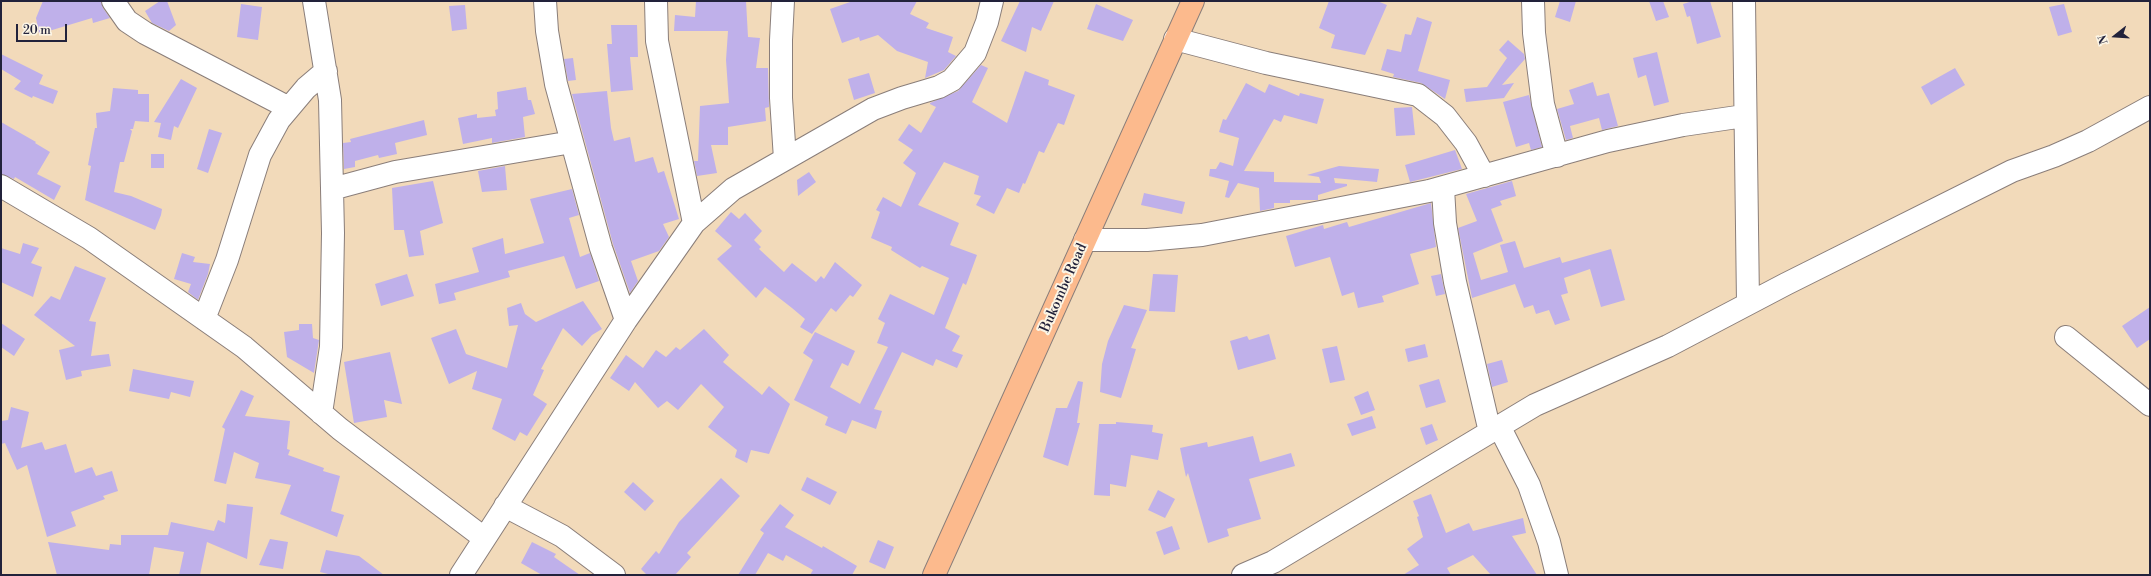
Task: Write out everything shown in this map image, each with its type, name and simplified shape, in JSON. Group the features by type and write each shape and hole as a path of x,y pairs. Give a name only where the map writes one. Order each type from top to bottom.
{"main road":[{"name":"Bukombe Road","path":"934,575 1193,1"}],"street":[{"path":"113,1 127,21 145,33 289,108"},
{"path":"314,1 330,100 332,189 333,241 331,340 322,413"},
{"path":"545,1 547,32 556,84 601,248 626,320"},
{"path":"656,1 657,41 694,224"},
{"path":"783,1 781,98 785,159"},
{"path":"461,575 626,320 694,224 733,189 873,109 902,98 940,87 952,80 975,53 987,22 992,1"},
{"path":"1533,1 1534,33 1543,104 1557,156"},
{"path":"1744,1 1744,116 1748,303"},
{"path":"1175,40 1266,63 1418,95 1445,116 1466,143 1484,176"},
{"path":"204,320 227,260 260,155 279,120 306,88 326,71"},
{"path":"1244,575 1273,562 1535,405 1668,346 1748,303 1897,230 2012,171 2088,141 2150,107"},
{"path":"1085,240 1147,240 1202,235 1442,188 1608,141 1683,125 1744,116"},
{"path":"332,189 395,172 572,142"},
{"path":"1,186 89,238 244,347 322,413 484,538"},
{"path":"1442,188 1455,282 1495,429 1529,485 1549,542 1557,575"},
{"path":"2066,337 2150,404"},
{"path":"505,506 562,536 614,575"}],"building":[{"path":"43,1 101,1 103,8 110,18 93,23 92,18 39,34 36,18"},
{"path":"160,1 167,1 176,25 169,31 152,23 145,11"},
{"path":"696,1 746,1 748,37 760,38 756,68 768,68 769,107 765,108 766,121 728,127 728,145 711,145 717,173 697,176 694,161 698,161 700,106 729,103 726,60 728,31 674,31 675,15 695,17"},
{"path":"853,1 917,1 910,14 929,23 926,28 953,37 948,52 956,56 944,70 925,78 928,62 897,51 878,35 860,41 859,37 842,43 830,9"},
{"path":"1020,1 1054,1 1041,31 1032,27 1026,52 1001,41"},
{"path":"1329,1 1377,1 1387,5 1365,55 1331,48 1335,35 1319,28"},
{"path":"1560,1 1576,1 1570,22 1555,17"},
{"path":"1649,1 1663,1 1669,17 1656,21"},
{"path":"1693,1 1710,1 1721,37 1697,44 1690,16 1687,17 1683,4"},
{"path":"241,4 262,7 258,40 237,37"},
{"path":"1096,4 1133,20 1123,41 1087,29"},
{"path":"2064,4 2072,32 2058,36 2049,7"},
{"path":"465,5 467,29 452,31 449,6"},
{"path":"1417,17 1432,22 1418,71 1450,80 1445,99 1421,83 1393,77 1394,74 1381,70 1387,49 1401,52 1405,34 1411,35"},
{"path":"611,25 637,25 638,57 630,57 633,90 611,92 607,44 612,44"},
{"path":"1508,40 1524,54 1525,59 1502,85 1514,83 1504,98 1466,102 1464,89 1487,87 1507,58 1499,50"},
{"path":"1657,52 1669,102 1654,106 1646,75 1638,78 1633,58"},
{"path":"1,54 43,75 39,84 58,91 53,104 33,96 32,98 14,89 21,81 1,69"},
{"path":"573,58 576,80 568,81 564,59"},
{"path":"981,65 988,68 972,102 1007,123 1025,71 1049,80 1048,85 1075,95 1064,125 1058,123 1044,153 1039,151 1025,184 1023,183 1019,193 1007,188 994,214 976,205 981,196 974,194 979,176 944,162 918,205 959,223 950,245 977,255 966,285 963,283 945,328 960,336 952,351 963,355 957,368 936,359 933,366 902,352 874,409 882,411 876,429 852,420 846,434 825,425 828,417 794,400 813,360 803,353 815,332 855,351 848,366 842,363 830,387 860,404 888,347 877,343 885,323 878,319 890,294 934,315 949,278 922,266 920,268 891,250 892,247 871,238 880,212 876,210 883,197 901,207 916,173 903,163 913,150 898,140 909,124 921,133 936,107 930,103 958,91"},
{"path":"1955,68 1965,85 1931,105 1921,87"},
{"path":"869,73 875,93 854,100 848,79"},
{"path":"181,79 197,88 178,128 174,126 171,140 158,137 161,123 154,122"},
{"path":"1593,82 1597,96 1609,93 1618,126 1602,130 1599,118 1570,126 1573,138 1566,140 1557,109 1574,104 1569,90"},
{"path":"1246,83 1265,93 1269,84 1299,96 1300,93 1324,99 1317,124 1284,115 1281,122 1274,119 1244,171 1274,172 1274,182 1321,183 1319,177 1307,175 1339,166 1379,169 1377,182 1334,178 1335,183 1347,184 1347,186 1318,195 1318,200 1290,200 1290,203 1274,203 1274,208 1260,211 1259,188 1238,183 1229,198 1225,197 1229,181 1209,176 1210,169 1216,169 1220,162 1233,166 1239,138 1219,132 1223,119 1226,120"},
{"path":"526,87 528,100 531,100 535,114 523,117 525,137 492,143 492,138 463,144 458,118 477,114 477,118 496,116 495,110 498,109 497,92"},
{"path":"113,88 138,90 138,94 149,94 149,122 135,121 133,129 130,129 132,131 124,162 120,162 114,192 131,196 162,209 155,230 85,200 91,166 88,165 95,128 97,128 96,113 110,111"},
{"path":"607,91 614,141 630,137 635,162 653,157 658,173 664,171 679,219 663,224 669,237 659,251 631,261 638,281 630,293 613,244 572,94"},
{"path":"1529,95 1542,147 1531,150 1529,143 1516,147 1503,102"},
{"path":"1412,107 1415,135 1396,136 1394,108"},
{"path":"424,120 427,135 395,143 397,154 379,158 378,155 355,161 355,167 344,169 343,143 351,142 350,139"},
{"path":"1,122 36,142 35,143 50,152 37,174 61,186 54,200 15,177 14,179 1,174"},
{"path":"209,129 222,133 208,173 197,169"},
{"path":"1455,150 1462,169 1410,182 1405,165"},
{"path":"151,154 164,154 164,168 151,168"},
{"path":"505,166 507,190 482,192 478,171"},
{"path":"809,172 816,182 798,196 797,180"},
{"path":"433,181 443,223 420,231 424,255 409,257 404,230 394,230 392,188"},
{"path":"1512,181 1516,196 1500,201 1502,205 1491,209 1503,241 1473,253 1481,280 1508,272 1500,245 1515,241 1524,268 1560,257 1562,263 1611,249 1625,300 1601,307 1590,269 1564,278 1568,293 1561,295 1570,320 1555,325 1549,310 1536,314 1533,305 1524,308 1515,284 1472,298 1458,228 1477,221 1466,194"},
{"path":"572,189 579,215 569,218 580,257 590,253 599,281 576,289 564,256 508,271 510,277 454,293 456,300 439,304 435,284 479,272 472,248 503,238 505,254 544,243 530,199"},
{"path":"1144,193 1185,202 1182,214 1141,205"},
{"path":"1431,203 1436,247 1410,254 1419,284 1382,296 1384,302 1358,308 1354,292 1342,296 1330,257 1295,267 1286,236 1323,225 1324,229 1347,222 1349,227"},
{"path":"731,212 739,219 745,213 762,231 754,240 761,247 759,249 784,272 792,263 816,282 821,276 824,279 835,262 862,285 853,297 850,295 836,312 831,308 812,334 800,327 805,319 792,308 765,287 756,298 717,259 732,246 715,231"},
{"path":"23,243 39,248 31,263 42,267 33,297 1,282 1,248 20,254"},
{"path":"182,253 195,257 193,262 210,264 208,274 198,300 188,292 191,284 174,279"},
{"path":"75,266 106,278 89,321 96,322 91,356 109,354 111,366 81,371 82,376 66,380 59,350 75,346 34,315 51,296 60,300"},
{"path":"407,274 414,296 381,306 375,284"},
{"path":"1153,274 1178,275 1175,312 1149,311"},
{"path":"1441,274 1445,294 1436,296 1431,276"},
{"path":"583,301 602,329 592,335 582,346 563,328 541,369 544,370 533,395 547,404 527,436 520,432 515,441 492,429 502,399 472,389 477,371 449,384 431,338 456,329 466,354 507,368 518,325 509,326 507,308 521,303 525,314 536,322"},
{"path":"1124,305 1147,310 1131,348 1136,349 1121,398 1100,392 1102,364 1108,341"},
{"path":"2150,307 2150,339 2137,348 2122,326"},
{"path":"1,323 25,339 14,356 1,347"},
{"path":"299,324 312,324 313,338 319,340 314,373 287,357 284,332 299,330"},
{"path":"704,329 729,355 723,362 762,395 769,386 790,404 769,454 751,450 747,463 735,457 737,450 708,427 724,407 701,384 678,410 667,401 658,408 635,382 629,391 610,378 626,355 643,368 656,350 666,357 676,347 680,350"},
{"path":"1269,334 1276,359 1238,370 1230,341 1247,336 1249,340"},
{"path":"1425,344 1428,357 1408,362 1405,349"},
{"path":"1337,346 1345,380 1330,383 1322,349"},
{"path":"390,352 402,404 384,400 387,417 354,423 344,362"},
{"path":"1502,360 1508,382 1492,387 1487,364"},
{"path":"133,369 194,381 190,397 171,392 169,399 129,391"},
{"path":"1439,379 1446,402 1426,408 1419,385"},
{"path":"1078,381 1083,382 1077,423 1080,423 1068,466 1043,457 1056,408 1067,408"},
{"path":"241,390 254,396 245,416 290,421 287,449 290,450 288,455 324,468 323,471 340,476 331,511 344,515 337,537 280,514 291,485 255,478 259,463 234,452 226,484 214,481 225,429 222,427"},
{"path":"1368,391 1375,410 1361,415 1354,397"},
{"path":"11,407 29,412 21,448 42,442 45,450 66,444 75,473 92,467 96,476 112,471 118,491 103,496 105,499 71,512 76,526 47,537 27,465 17,470 5,443 1,444 1,421 8,420"},
{"path":"1372,416 1376,428 1352,436 1347,424"},
{"path":"1116,422 1153,425 1152,432 1163,434 1158,460 1131,455 1126,487 1110,484 1110,496 1094,495 1099,424 1116,424"},
{"path":"1432,424 1438,440 1426,445 1420,428"},
{"path":"1253,436 1260,462 1291,453 1295,466 1249,479 1261,519 1227,529 1229,536 1208,543 1188,473 1186,477 1180,448 1207,442 1208,447"},
{"path":"807,477 837,492 830,505 801,490"},
{"path":"721,478 740,496 687,553 691,557 675,575 647,575 641,569 656,551 659,554 679,522"},
{"path":"633,482 654,501 645,511 624,492"},
{"path":"1158,490 1175,499 1165,518 1148,510"},
{"path":"1431,494 1446,533 1469,523 1473,531 1523,518 1526,533 1512,536 1537,575 1491,575 1473,555 1447,568 1451,575 1403,575 1419,565 1407,549 1423,537 1417,517 1419,516 1413,501"},
{"path":"227,504 253,507 247,559 207,542 200,575 179,575 184,552 154,547 149,575 57,575 48,542 109,550 110,544 121,545 121,535 168,535 171,522 214,531 218,520 225,523"},
{"path":"780,504 794,515 785,527 822,548 823,546 857,566 852,575 810,575 813,570 786,555 783,561 768,553 755,575 738,575 764,533 760,530"},
{"path":"1172,526 1180,549 1164,555 1156,532"},
{"path":"270,539 288,542 283,569 259,565"},
{"path":"878,540 894,547 885,569 869,562"},
{"path":"532,542 556,554 554,557 580,575 542,575 521,563"},
{"path":"326,550 359,556 384,575 332,575 320,572"}]}
